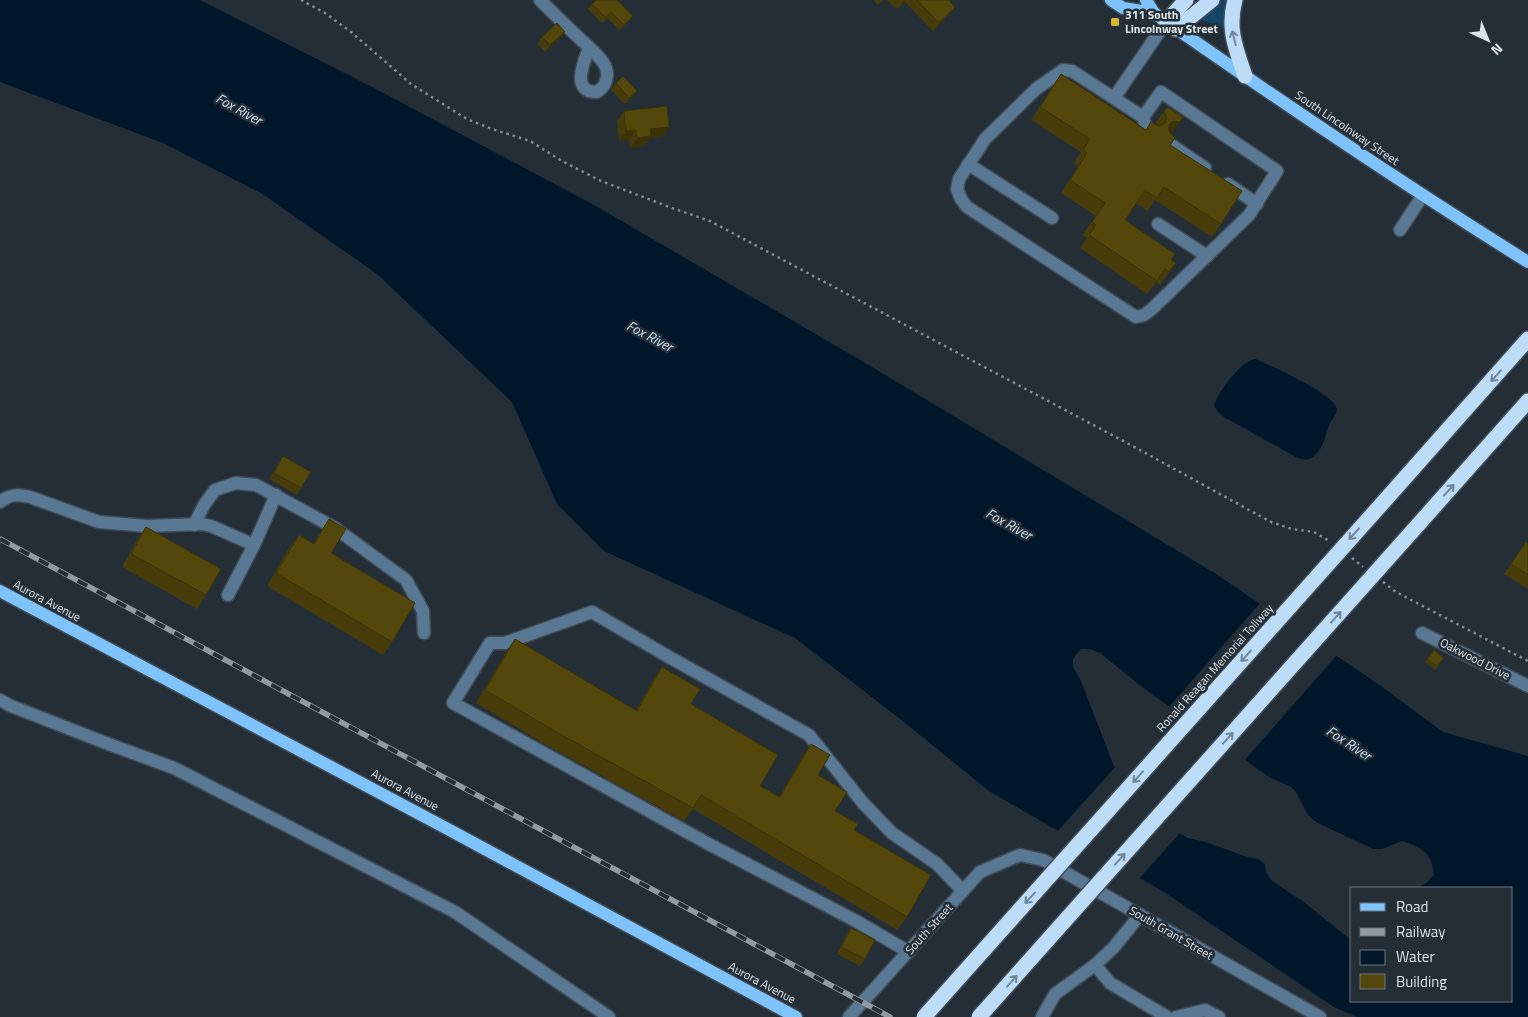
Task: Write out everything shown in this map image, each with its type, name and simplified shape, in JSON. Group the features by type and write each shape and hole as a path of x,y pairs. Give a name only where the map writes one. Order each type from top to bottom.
{"highway":[{"path":"1166,21 1186,0"},
{"path":"1166,21 1212,0"},
{"path":"1235,0 1232,11 1232,33 1245,76"},
{"name":"Ronald Reagan Memorial Tollway","path":"924,1017 1528,339"},
{"path":"979,1017 1528,401"}],"main road":[{"name":"South Lincolnway Street","path":"1111,0 1123,8 1166,21"},
{"name":"South Lincolnway Street","path":"1146,0 1166,21 1245,76 1423,195 1528,262"},
{"name":"Aurora Avenue","path":"0,591 796,1017"}],"street":[{"path":"544,1 589,48"},
{"path":"1114,98 1166,21"},
{"path":"1143,117 1161,92 1277,171 1250,215 1152,310 1144,314 1136,317 967,207 961,199 957,189 959,179 985,139 1036,89 1062,70 1072,71 1143,117 1146,128 1150,131"},
{"path":"1167,142 1257,204"},
{"path":"968,164 1052,218"},
{"path":"1400,230 1423,195"},
{"path":"1158,224 1208,256"},
{"path":"194,524 215,490 236,483 256,485 335,528 406,580 424,611 424,633"},
{"path":"0,502 8,496 18,494 99,522 146,526 194,524 211,526 254,545"},
{"path":"228,595 254,545 276,495"},
{"path":"908,952 856,921 705,842 453,703 490,643 504,643 592,612 668,657 809,734 863,803 892,833 937,864 963,892"},
{"name":"Oakwood Drive","path":"1422,633 1528,686"},
{"path":"0,700 11,706 174,768 455,912 609,1017"},
{"name":"South Street","path":"849,1017 980,872 1020,855"},
{"name":"South Grant Street","path":"1020,855 1043,860 1320,1017"},
{"path":"1042,1017 1055,994 1095,965 1114,947 1140,915"},
{"path":"1095,965 1110,983 1167,1017"},
{"path":"1176,1017 1205,1010 1219,1017"}],"path":[{"path":"301,0 325,13 351,32 411,84 467,119 530,141 600,181 710,221 1271,522 1292,529 1314,532 1337,546"},
{"path":"1352,558 1366,569"},
{"path":"1381,581 1396,592 1528,661"}],"shaded area":[{"path":"1221,0 1229,0 1226,29 1200,19"}],"water":[{"name":"Fox River","path":"0,0 200,0 372,87 594,205 867,364 1216,574 1378,684 1443,732 1528,756 1528,1017 1357,1017 1334,1007 1164,892 989,791 899,718 795,638 604,551 557,504 512,402 377,274 261,193 163,143 0,82","holes":["1081,649 1090,649 1100,653 1146,690 1269,777 1291,787 1296,792 1308,815 1316,822 1373,849 1382,849 1402,841 1420,848 1431,861 1434,875 1419,887 1513,887 1513,1002 1350,1002 1350,939 1305,903 1272,881 1266,873 1265,864 1258,859 1188,838 1172,829 1113,764 1081,681 1073,667 1073,659"]},
{"path":"1255,359 1311,386 1335,405 1337,411 1329,425 1323,443 1318,452 1311,458 1305,460 1296,457 1224,417 1217,411 1214,405 1225,385 1243,365"}],"pier":[{"path":"1261,602 1338,654 1243,762 1168,708"},
{"path":"1117,765 1140,795 1173,827 1181,832 1138,880 1056,833"}],"building":[{"path":"596,0 617,0 633,16 624,25 611,12 606,18 592,4"},
{"path":"917,0 949,0 955,7 939,23"},
{"path":"557,23 565,32 550,45 542,37"},
{"path":"1061,74 1146,130 1151,122 1159,126 1165,123 1167,118 1164,111 1167,107 1183,117 1180,122 1173,121 1169,125 1169,132 1175,138 1170,145 1242,191 1221,224 1164,187 1157,198 1145,190 1125,220 1175,254 1171,260 1176,263 1169,272 1165,269 1157,281 1089,235 1096,225 1092,222 1105,203 1070,180 1087,153 1083,150 1090,139 1040,107"},
{"path":"623,76 637,91 629,98 616,83"},
{"path":"667,106 669,127 650,129 651,136 637,138 636,130 626,131 624,111"},
{"path":"283,456 311,472 301,488 274,473"},
{"path":"329,519 346,529 331,553 415,603 392,642 276,573 299,535 314,544"},
{"path":"146,527 221,569 206,595 131,554"},
{"path":"1526,542 1528,544 1528,575 1511,564"},
{"path":"515,639 637,711 662,667 700,689 691,704 778,755 760,786 780,797 811,744 830,755 818,775 847,792 835,811 858,824 854,830 931,875 907,917 701,795 693,808 485,690"},
{"path":"1434,650 1444,658 1437,666 1427,659"},
{"path":"851,928 875,940 865,959 841,947"}],"railway":[{"path":"0,539 890,1017"}],"place":[{"name":"311 South Lincolnway Street","path":"1115,22"}]}
